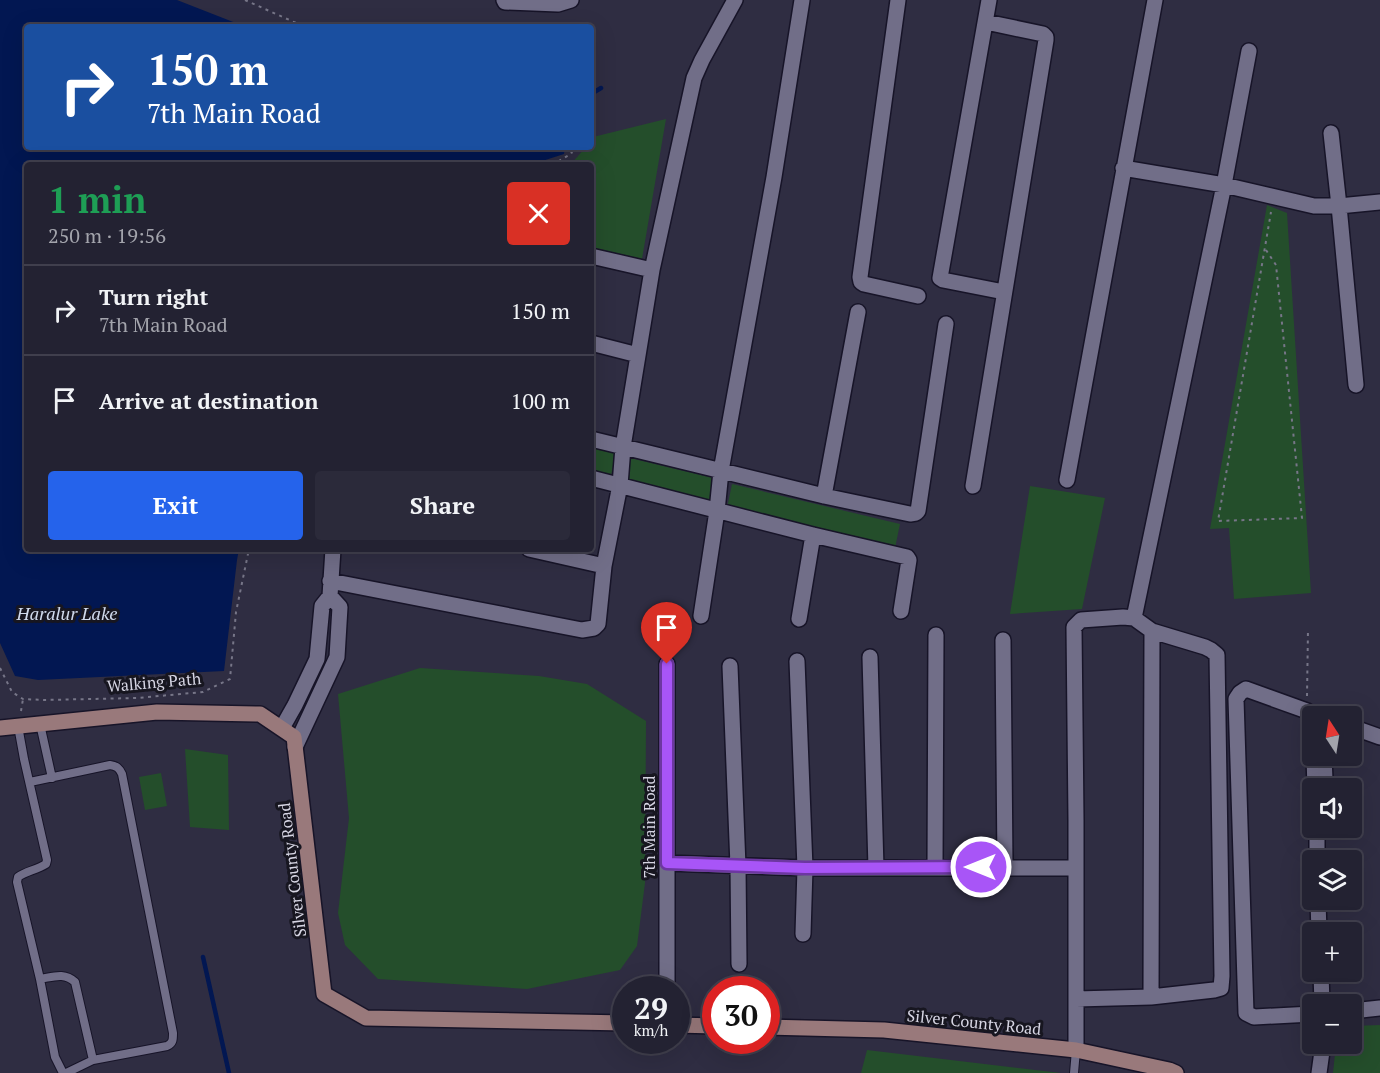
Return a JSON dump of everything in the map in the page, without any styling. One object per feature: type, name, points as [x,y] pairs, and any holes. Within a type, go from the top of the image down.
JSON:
[{"type":"street","points":[[504,0],[506,2],[558,4],[571,0]]},
{"type":"street","points":[[330,588],[588,630],[598,624],[604,566],[620,485],[623,447],[652,270],[694,78],[735,0]]},
{"type":"street","points":[[701,616],[721,471],[774,177],[802,0]]},
{"type":"street","points":[[898,0],[860,277],[864,284],[918,296]]},
{"type":"street","points":[[989,0],[940,278],[1004,292]]},
{"type":"street","points":[[1067,480],[1155,0]]},
{"type":"street","points":[[973,486],[1046,37],[1043,34],[986,22]]},
{"type":"street","points":[[1134,618],[1224,184],[1249,51]]},
{"type":"street","points":[[1331,133],[1356,386]]},
{"type":"street","points":[[1123,168],[1224,184],[1314,206],[1380,202]]},
{"type":"street","points":[[594,257],[652,270]]},
{"type":"street","points":[[824,496],[858,312]]},
{"type":"street","points":[[594,440],[824,496],[910,514],[916,513],[946,324]]},
{"type":"street","points":[[594,344],[638,355]]},
{"type":"street","points":[[594,479],[908,558],[901,611]]},
{"type":"street","points":[[800,619],[813,535]]},
{"type":"street","points":[[282,728],[317,659],[322,606],[330,588],[333,552]]},
{"type":"street","points":[[542,552],[604,566]]},
{"type":"street","points":[[295,747],[337,657],[340,607],[330,588]]},
{"type":"street","points":[[1076,999],[1151,997],[1221,988],[1217,655],[1205,647],[1152,631],[1134,618],[1081,620],[1074,627],[1076,1050]]},
{"type":"street","points":[[1151,997],[1152,631]]},
{"type":"street","points":[[936,635],[936,868]]},
{"type":"street","points":[[1003,640],[1005,867]]},
{"type":"street","points":[[870,657],[876,868]]},
{"type":"street","points":[[797,662],[805,868],[803,934]]},
{"type":"street","name":"7th Main Road","points":[[667,664],[667,976]]},
{"type":"street","points":[[730,666],[738,866],[739,964]]},
{"type":"street","points":[[1302,711],[1246,689],[1236,699],[1246,1012],[1254,1017],[1302,1015]]},
{"type":"street","name":"Silver County Road","points":[[0,728],[157,712],[260,714],[294,737],[324,994],[366,1018],[612,1023]]},
{"type":"street","points":[[1362,731],[1380,737]]},
{"type":"street","points":[[667,863],[805,868],[1076,868]]},
{"type":"street","points":[[1362,1010],[1380,1008]]},
{"type":"street","name":"Silver County Road","points":[[780,1027],[884,1030],[1076,1050],[1176,1073]]},
{"type":"street","points":[[1319,1073],[1322,1054]]},
{"type":"lane","points":[[40,724],[52,778]]},
{"type":"lane","points":[[18,726],[24,759],[47,860],[42,867],[22,874],[18,877],[17,882],[40,979],[55,1057],[64,1073],[93,1060],[171,1044],[173,1033],[122,774],[116,766],[110,765],[30,782]]},
{"type":"lane","points":[[40,979],[63,975],[75,982],[93,1060]]},
{"type":"lane","points":[[1074,1073],[1076,1050]]},
{"type":"path","points":[[245,0],[298,24]]},
{"type":"path","points":[[557,162],[571,154],[573,150]]},
{"type":"path","points":[[1266,250],[1276,264],[1302,518],[1218,522],[1266,250],[1273,197]]},
{"type":"path","name":"Walking Path","points":[[0,668],[12,692],[23,699],[137,698],[203,692],[230,679],[236,612],[248,552]]},
{"type":"path","points":[[1308,629],[1310,706]]},
{"type":"green space","points":[[666,119],[642,259],[594,248],[594,162],[573,162],[583,150],[594,150],[594,137]]},
{"type":"green space","points":[[1267,205],[1287,213],[1311,593],[1234,599],[1229,528],[1210,529]]},
{"type":"green space","points":[[594,448],[616,453],[611,475],[594,471]]},
{"type":"green space","points":[[630,458],[717,479],[711,501],[625,481]]},
{"type":"green space","points":[[732,484],[900,524],[895,548],[727,508]]},
{"type":"green space","points":[[1030,486],[1105,498],[1082,609],[1010,614]]},
{"type":"green space","points":[[420,668],[539,676],[587,684],[646,721],[645,883],[637,946],[620,970],[527,989],[378,979],[345,945],[338,913],[349,818],[338,694]]},
{"type":"green space","points":[[185,749],[228,755],[229,830],[190,827]]},
{"type":"green space","points":[[161,773],[167,806],[145,810],[139,777]]},
{"type":"green space","points":[[1380,1025],[1380,1073],[1333,1073],[1335,1054],[1362,1054],[1362,1026]]},
{"type":"green space","points":[[867,1050],[1061,1073],[861,1073]]},
{"type":"water","name":"Haralur Lake","points":[[0,0],[177,0],[238,24],[24,24],[24,150],[565,150],[564,154],[539,162],[24,162],[24,552],[238,552],[224,671],[38,680],[15,676],[0,643]]},
{"type":"waterway","points":[[594,92],[601,88]]},
{"type":"waterway","points":[[203,957],[229,1073]]},
{"type":"route","points":[[667,664],[667,863],[805,868],[981,867]]}]
